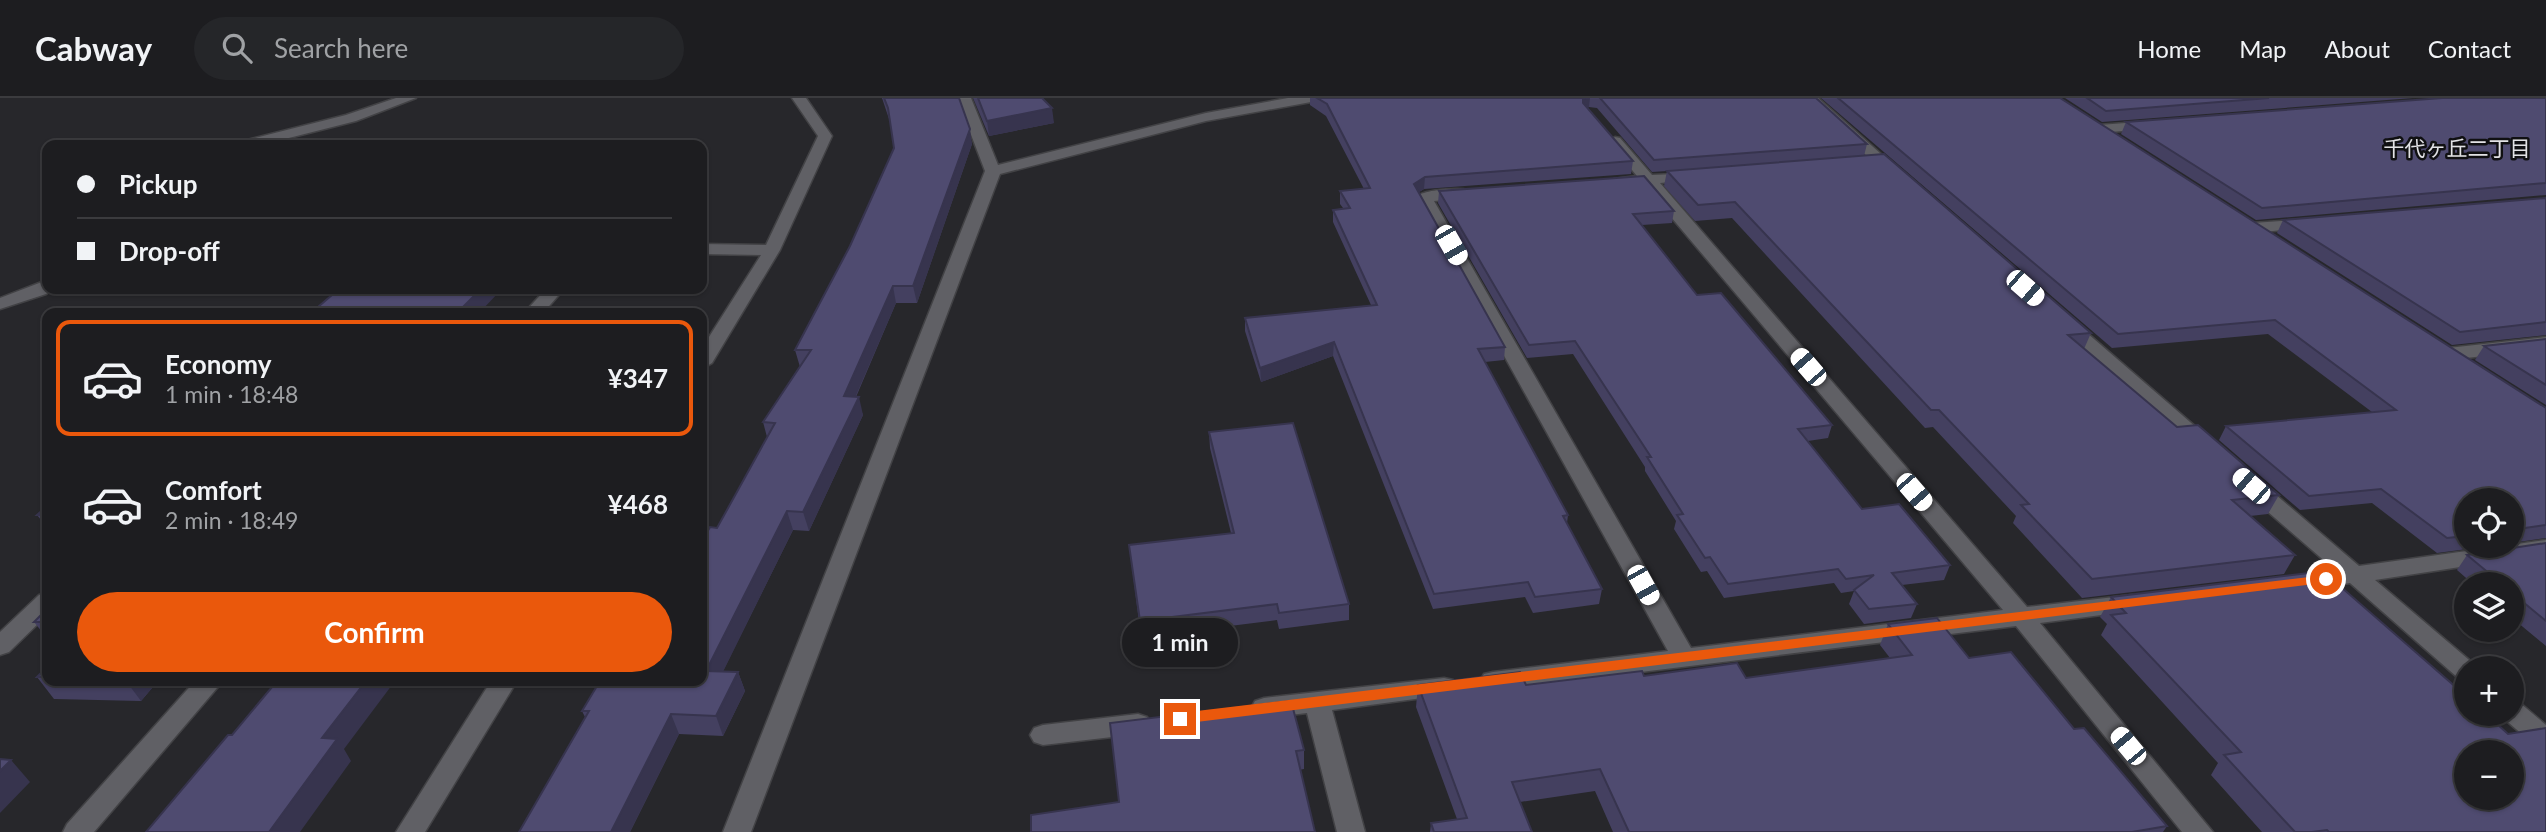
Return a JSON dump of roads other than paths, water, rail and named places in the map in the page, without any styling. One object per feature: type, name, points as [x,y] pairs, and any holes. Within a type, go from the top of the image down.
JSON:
[{"type":"street","points":[[264,140],[351,118],[409,98]]},
{"type":"street","points":[[707,355],[772,250],[825,136],[799,98]]},
{"type":"street","points":[[737,832],[993,171],[964,98]]},
{"type":"street","points":[[1206,117],[1217,98]]},
{"type":"street","points":[[993,171],[1206,117],[1311,98]]},
{"type":"street","points":[[1810,98],[1913,190]]},
{"type":"street","points":[[2121,144],[2094,126],[2168,124]]},
{"type":"street","points":[[1606,132],[2021,617],[2199,832]]},
{"type":"street","points":[[1854,164],[1882,162]]},
{"type":"street","points":[[1596,184],[1717,174]]},
{"type":"street","points":[[1490,191],[1424,197],[1684,658]]},
{"type":"street","points":[[2276,243],[2247,225],[2320,222]]},
{"type":"street","points":[[707,249],[772,250]]},
{"type":"street","points":[[0,304],[42,289]]},
{"type":"street","points":[[538,308],[550,294]]},
{"type":"street","points":[[2050,309],[2217,456]]},
{"type":"street","points":[[2470,368],[2442,350],[2546,343]]},
{"type":"street","points":[[2238,475],[2454,661]]},
{"type":"street","points":[[2271,586],[2546,547]]},
{"type":"street","points":[[1235,712],[2160,600]]},
{"type":"street","points":[[0,646],[42,606]]},
{"type":"street","points":[[77,832],[206,686]]},
{"type":"street","points":[[410,832],[501,686]]},
{"type":"street","points":[[1317,702],[1351,832]]},
{"type":"street","points":[[1043,736],[1167,720]]},
{"type":"street","points":[[2524,721],[2546,740]]},
{"type":"district","name":"千代ヶ丘二丁目","points":[[2457,149]]}]
